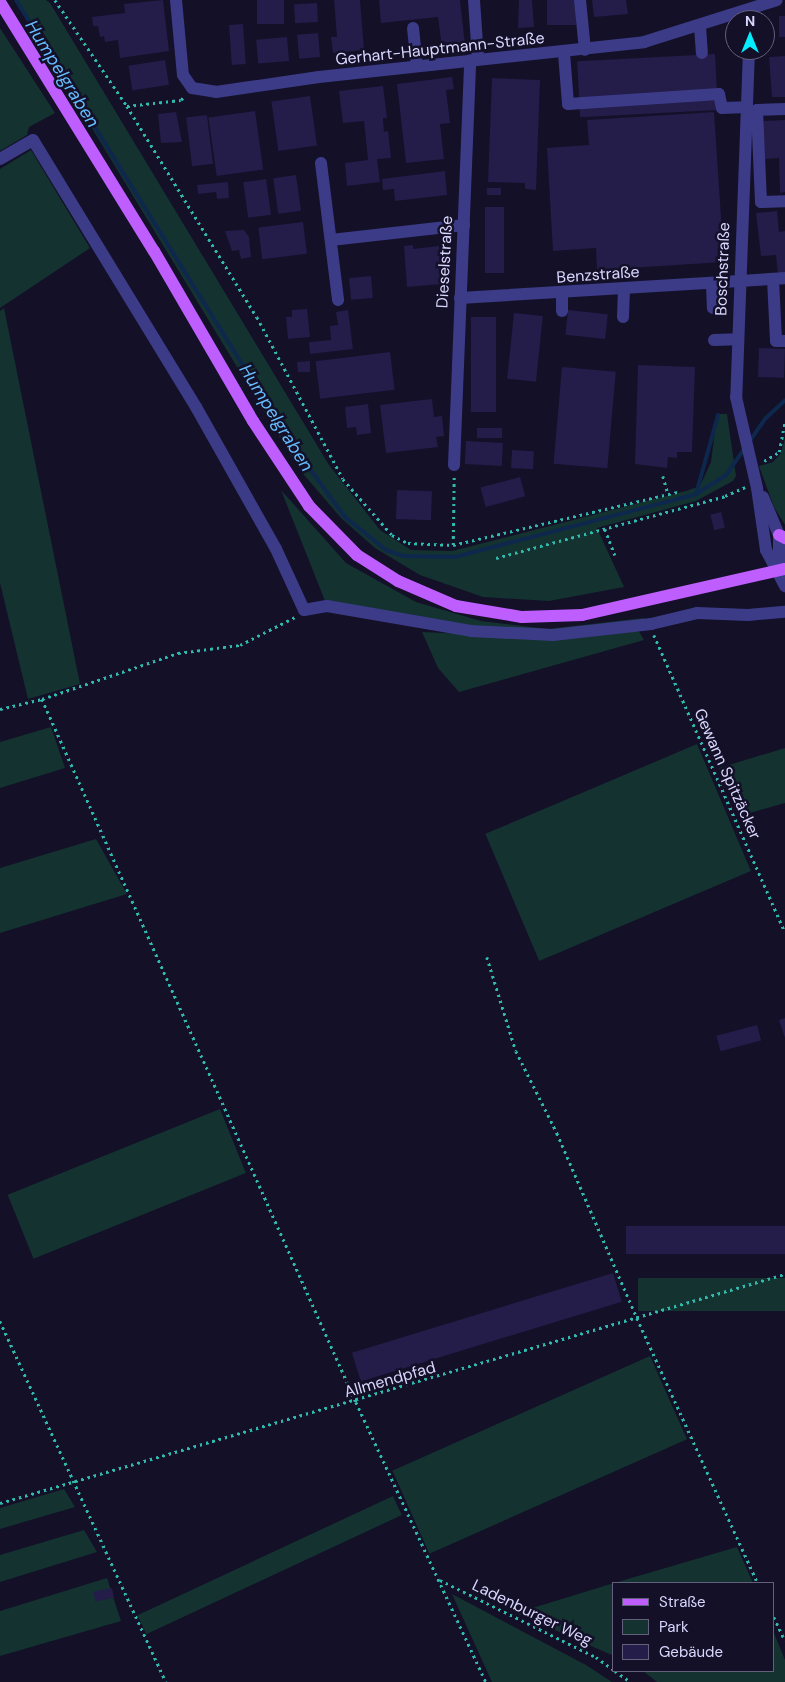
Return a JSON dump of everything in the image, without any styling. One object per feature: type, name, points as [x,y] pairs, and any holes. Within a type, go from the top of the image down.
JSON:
[{"type":"main road","points":[[0,2],[154,251],[253,422],[309,506],[356,555],[398,580],[456,606],[522,617],[582,615],[782,570]]},
{"type":"street","points":[[176,0],[183,75],[192,88]]},
{"type":"street","name":"Dieselstraße","points":[[454,465],[460,298],[474,59],[474,0]]},
{"type":"street","points":[[580,0],[585,50]]},
{"type":"street","name":"Gerhart-Hauptmann-Straße","points":[[192,88],[216,92],[474,59],[564,53],[644,42],[700,26],[777,0]]},
{"type":"street","points":[[700,26],[702,53]]},
{"type":"street","points":[[413,28],[417,66]]},
{"type":"street","points":[[564,53],[568,104],[719,94],[722,108],[747,107]]},
{"type":"street","name":"Boschstraße","points":[[749,60],[736,397],[744,439],[757,485],[766,550],[782,570]]},
{"type":"street","points":[[785,109],[757,110],[761,202],[785,201]]},
{"type":"street","points":[[0,159],[33,140],[196,407],[276,549],[304,610],[327,606],[471,631],[553,635],[651,624],[697,613],[748,615],[785,612]]},
{"type":"street","points":[[320,163],[338,300]]},
{"type":"street","points":[[331,240],[464,225]]},
{"type":"street","points":[[779,279],[776,341],[785,341]]},
{"type":"street","name":"Benzstraße","points":[[460,298],[779,279]]},
{"type":"street","points":[[712,283],[713,308]]},
{"type":"street","points":[[623,317],[624,289]]},
{"type":"street","points":[[562,293],[562,311]]},
{"type":"street","points":[[714,340],[737,339]]},
{"type":"street","name":"Boschstraße","points":[[757,485],[782,536],[782,570]]},
{"type":"street","points":[[782,570],[785,586]]},
{"type":"path","points":[[55,0],[127,106],[258,317],[344,479],[392,535],[408,543],[453,545],[681,491]]},
{"type":"path","points":[[127,106],[181,100],[192,88]]},
{"type":"path","points":[[750,462],[771,459],[779,452],[785,422]]},
{"type":"path","points":[[453,545],[454,465]]},
{"type":"path","points":[[663,476],[668,494]]},
{"type":"path","points":[[496,558],[725,496],[757,485]]},
{"type":"path","points":[[605,529],[615,556]]},
{"type":"path","points":[[0,709],[42,699],[178,653],[240,645],[287,622],[304,610]]},
{"type":"path","name":"Gewann Spitzäcker","points":[[651,624],[785,932]]},
{"type":"path","points":[[42,699],[356,1402],[486,1682]]},
{"type":"path","points":[[487,957],[516,1051],[573,1169],[637,1318],[758,1582]]},
{"type":"path","name":"Allmendpfad","points":[[0,1503],[356,1402],[785,1274]]},
{"type":"path","points":[[0,1321],[166,1682]]},
{"type":"path","name":"Ladenburger Weg","points":[[438,1580],[596,1657],[612,1669]]},
{"type":"path","points":[[775,1619],[785,1641]]},
{"type":"path","name":"Ladenburger Weg","points":[[617,1672],[630,1682]]},
{"type":"green space","points":[[14,0],[46,0],[50,3],[329,465],[380,530],[411,550],[452,551],[686,491],[700,486],[711,462],[717,414],[727,414],[736,476],[733,481],[696,501],[597,528],[624,587],[549,601],[483,597],[420,575],[375,548],[341,518],[299,469]]},
{"type":"green space","points":[[0,28],[55,113],[29,127],[27,135],[0,151]]},
{"type":"green space","points":[[31,150],[90,248],[0,308],[0,169]]},
{"type":"green space","points":[[4,308],[80,684],[28,699],[0,583],[0,311]]},
{"type":"green space","points":[[785,438],[785,525],[774,507],[759,466],[773,462],[781,453]]},
{"type":"green space","points":[[281,490],[346,563],[416,602],[481,621],[548,629],[643,618],[651,624],[600,632],[471,631],[327,606]]},
{"type":"green space","points":[[638,630],[644,640],[459,692],[438,668],[422,632],[554,638]]},
{"type":"green space","points":[[51,727],[65,768],[0,788],[0,742]]},
{"type":"green space","points":[[697,744],[751,871],[539,961],[485,834]]},
{"type":"green space","points":[[785,748],[785,803],[739,816],[719,768]]},
{"type":"green space","points":[[96,839],[127,894],[0,933],[0,868]]},
{"type":"green space","points":[[220,1109],[246,1173],[34,1259],[8,1195]]},
{"type":"green space","points":[[638,1278],[785,1278],[785,1311],[638,1311]]},
{"type":"green space","points":[[650,1356],[687,1439],[429,1554],[392,1471]]},
{"type":"green space","points":[[64,1489],[75,1507],[0,1529],[0,1508]]},
{"type":"green space","points":[[393,1496],[402,1515],[146,1634],[137,1615]]},
{"type":"green space","points":[[84,1530],[97,1552],[0,1582],[0,1555]]},
{"type":"green space","points":[[737,1547],[753,1582],[617,1582]]},
{"type":"green space","points":[[107,1578],[121,1621],[0,1656],[0,1611]]},
{"type":"green space","points":[[612,1584],[612,1655],[516,1613]]},
{"type":"green space","points":[[452,1594],[586,1665],[612,1682],[492,1682]]},
{"type":"green space","points":[[775,1635],[785,1660],[785,1682],[657,1682],[644,1672],[775,1672]]},
{"type":"building","points":[[163,0],[169,51],[120,58],[118,40],[105,42],[104,36],[100,37],[98,26],[93,26],[92,17],[125,13],[124,4]]},
{"type":"building","points":[[257,0],[284,0],[284,24],[257,24]]},
{"type":"building","points":[[334,0],[360,0],[364,50],[333,53],[331,37],[337,37]]},
{"type":"building","points":[[379,0],[460,0],[465,45],[442,48],[438,17],[381,23]]},
{"type":"building","points":[[519,0],[532,0],[534,27],[518,28]]},
{"type":"building","points":[[547,0],[576,0],[576,25],[547,25]]},
{"type":"building","points":[[592,0],[626,0],[628,14],[594,17]]},
{"type":"building","points":[[317,3],[318,22],[295,23],[294,4]]},
{"type":"building","points":[[779,16],[785,16],[785,37],[779,37]]},
{"type":"building","points":[[243,24],[246,64],[232,65],[229,25]]},
{"type":"building","points":[[318,33],[320,57],[299,59],[297,35]]},
{"type":"building","points":[[287,37],[289,61],[258,64],[256,40]]},
{"type":"building","points":[[715,54],[718,110],[580,117],[577,61]]},
{"type":"building","points":[[785,56],[785,97],[772,97],[769,60],[775,60],[775,57]]},
{"type":"building","points":[[165,60],[169,85],[132,90],[128,66]]},
{"type":"building","points":[[452,77],[454,89],[446,90],[450,123],[440,124],[444,159],[406,163],[397,84]]},
{"type":"building","points":[[492,78],[540,80],[536,190],[525,189],[525,183],[488,182]]},
{"type":"building","points":[[383,86],[387,118],[383,118],[384,132],[388,131],[391,158],[377,159],[380,182],[347,186],[345,163],[368,160],[364,121],[343,123],[339,91]]},
{"type":"building","points":[[310,96],[317,146],[278,151],[271,101]]},
{"type":"building","points":[[255,111],[263,169],[217,176],[208,118]]},
{"type":"building","points":[[176,112],[182,142],[161,143],[158,114]]},
{"type":"building","points":[[714,112],[724,262],[597,270],[596,248],[553,251],[547,148],[589,145],[587,120]]},
{"type":"building","points":[[207,115],[213,164],[192,166],[186,118]]},
{"type":"building","points":[[785,120],[785,192],[780,193],[779,158],[765,159],[763,121]]},
{"type":"building","points":[[445,171],[447,195],[395,201],[394,189],[383,190],[382,179]]},
{"type":"building","points":[[296,175],[301,211],[278,214],[273,178]]},
{"type":"building","points":[[266,179],[271,215],[248,218],[243,182]]},
{"type":"building","points":[[228,182],[229,198],[217,199],[216,192],[198,194],[197,185]]},
{"type":"building","points":[[487,188],[501,188],[501,195],[487,195]]},
{"type":"building","points":[[485,207],[504,207],[504,273],[485,273]]},
{"type":"building","points":[[777,211],[779,232],[785,231],[785,274],[778,275],[776,255],[761,256],[756,213]]},
{"type":"building","points":[[303,222],[307,254],[262,259],[258,227]]},
{"type":"building","points":[[244,230],[249,237],[251,257],[241,259],[239,250],[232,251],[225,231]]},
{"type":"building","points":[[413,245],[413,249],[439,246],[441,284],[407,287],[404,246]]},
{"type":"building","points":[[371,276],[373,298],[351,300],[349,278]]},
{"type":"building","points":[[307,309],[310,337],[288,339],[286,317],[292,317],[292,310]]},
{"type":"building","points":[[348,310],[353,349],[310,354],[309,342],[331,340],[330,326],[338,325],[336,312]]},
{"type":"building","points":[[568,310],[608,314],[605,339],[565,335]]},
{"type":"building","points":[[514,313],[543,316],[536,382],[507,379]]},
{"type":"building","points":[[471,317],[496,317],[496,412],[471,412]]},
{"type":"building","points":[[759,348],[785,349],[784,378],[758,377]]},
{"type":"building","points":[[390,352],[395,390],[320,399],[316,361]]},
{"type":"building","points":[[310,361],[310,372],[298,372],[297,362]]},
{"type":"building","points":[[638,365],[695,367],[692,452],[677,452],[677,458],[668,457],[667,468],[635,464]]},
{"type":"building","points":[[562,367],[616,372],[607,468],[554,464]]},
{"type":"building","points":[[432,399],[434,417],[442,416],[444,436],[436,437],[438,447],[386,453],[380,405]]},
{"type":"building","points":[[368,404],[371,433],[357,435],[356,427],[347,428],[345,407]]},
{"type":"building","points":[[477,428],[502,428],[502,438],[477,438]]},
{"type":"building","points":[[466,441],[503,443],[502,466],[465,464]]},
{"type":"building","points":[[512,450],[534,451],[533,469],[511,468]]},
{"type":"building","points":[[520,477],[525,496],[486,507],[480,488]]},
{"type":"building","points":[[397,490],[432,491],[431,520],[396,519]]},
{"type":"building","points":[[721,512],[725,528],[714,530],[710,515]]},
{"type":"building","points":[[785,1018],[785,1038],[779,1020]]},
{"type":"building","points":[[757,1025],[761,1040],[721,1051],[716,1036]]},
{"type":"building","points":[[626,1226],[785,1226],[785,1254],[626,1254]]},
{"type":"building","points":[[613,1273],[622,1302],[361,1382],[352,1353]]},
{"type":"building","points":[[112,1588],[114,1598],[95,1601],[93,1592]]},
{"type":"waterway","name":"Humpelgraben","points":[[16,0],[293,446],[345,517],[386,550],[403,556],[455,557],[696,494],[726,475],[745,448]]},
{"type":"waterway","points":[[749,442],[766,418],[785,400]]},
{"type":"waterway","points":[[696,494],[718,415]]}]
